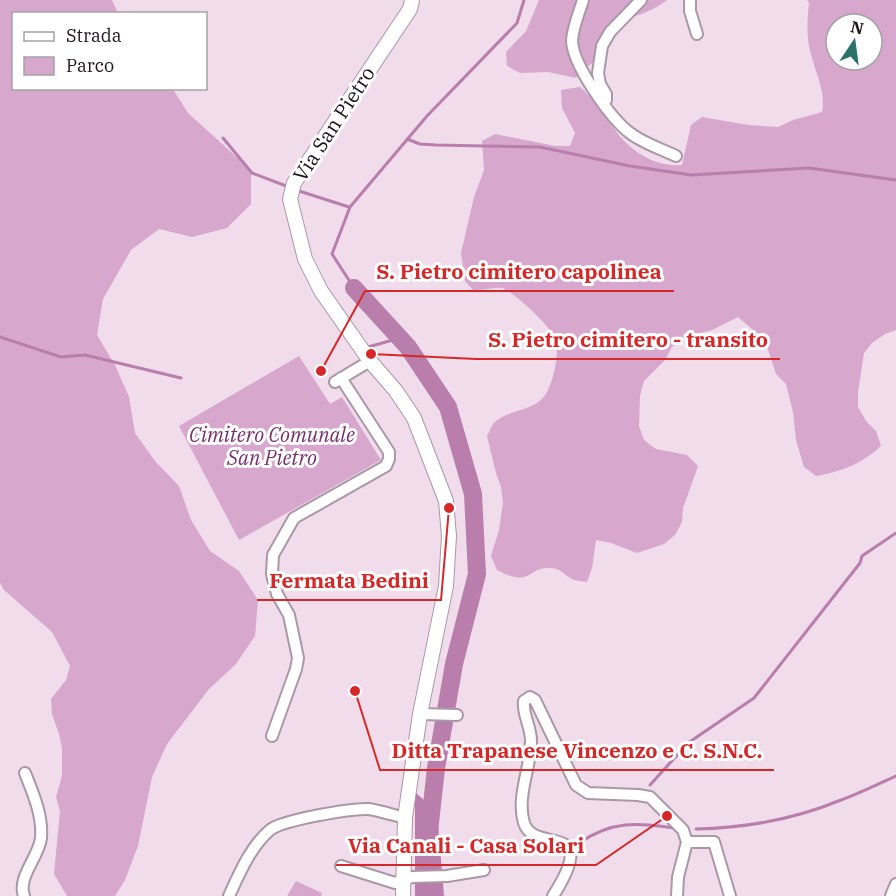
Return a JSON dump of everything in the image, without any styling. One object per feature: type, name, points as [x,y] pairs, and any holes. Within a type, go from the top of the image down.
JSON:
[{"type":"street","name":"Via San Pietro","points":[[403,896],[407,879],[405,818],[420,714],[446,586],[448,515],[439,480],[414,418],[396,391],[370,361],[321,291],[310,270],[305,259],[290,199],[294,183],[410,9],[412,0]]},
{"type":"street","points":[[583,0],[572,39],[574,52],[589,82],[603,103],[630,133],[676,156]]},
{"type":"street","points":[[603,103],[606,100],[606,94],[600,84],[598,73],[602,46],[610,32],[641,0]]},
{"type":"street","points":[[690,0],[690,11],[697,34]]},
{"type":"street","points":[[272,736],[298,658],[289,615],[277,594],[272,574],[273,555],[289,523],[294,518],[386,466],[389,452],[338,380],[370,361]]},
{"type":"street","points":[[553,896],[567,874],[571,860],[563,842],[532,834],[524,825],[522,806],[531,744],[530,727],[523,708],[524,701],[530,697],[535,700],[576,785],[588,793],[650,797],[683,830],[687,842],[678,877],[677,896]]},
{"type":"street","points":[[420,714],[453,715]]},
{"type":"street","points":[[24,896],[22,893],[24,879],[41,837],[36,800],[25,773]]},
{"type":"street","points":[[229,896],[239,874],[271,828],[285,822],[368,809],[405,818]]},
{"type":"street","points":[[687,842],[714,842],[730,896]]},
{"type":"street","points":[[341,866],[395,883],[407,879],[484,870]]},
{"type":"street","points":[[891,896],[896,884]]},
{"type":"green space","points":[[0,0],[112,0],[118,12],[12,12],[12,90],[174,90],[188,113],[251,170],[251,204],[227,228],[192,237],[159,229],[131,250],[103,299],[97,335],[115,365],[129,397],[135,433],[155,461],[179,486],[191,520],[210,551],[239,571],[258,600],[255,636],[236,664],[209,689],[167,744],[152,777],[138,846],[125,880],[115,896],[67,896],[54,874],[60,811],[56,797],[62,776],[62,748],[52,714],[51,699],[66,680],[70,666],[52,632],[4,590],[0,583]]},
{"type":"green space","points":[[539,0],[667,0],[642,14],[613,21],[595,61],[576,78],[548,72],[520,73],[507,66],[506,52],[526,31]]},
{"type":"green space","points":[[807,0],[896,0],[896,330],[872,343],[864,353],[858,392],[858,407],[866,421],[876,431],[881,446],[859,462],[834,472],[816,476],[804,467],[796,440],[793,412],[786,384],[776,374],[767,347],[759,335],[738,317],[712,330],[685,337],[672,347],[665,360],[644,381],[640,396],[639,426],[644,440],[656,449],[687,455],[698,466],[683,508],[682,522],[675,535],[664,544],[637,553],[596,540],[592,568],[587,582],[574,580],[551,568],[543,568],[523,577],[497,570],[491,556],[499,530],[503,502],[487,436],[493,424],[499,419],[536,404],[542,399],[552,380],[557,351],[552,333],[514,296],[502,288],[474,291],[465,281],[461,253],[474,197],[484,170],[482,141],[495,134],[555,146],[570,146],[575,133],[562,108],[561,90],[580,87],[595,102],[628,145],[653,161],[682,165],[691,125],[702,117],[748,125],[778,127],[822,112],[822,92],[810,51],[807,24],[809,3]]},
{"type":"green space","name":"Cimitero Comunale San Pietro","points":[[299,356],[330,404],[342,397],[381,460],[239,540],[179,426]]},
{"type":"green space","points":[[296,881],[322,893],[321,896],[287,896]]},
{"type":"shaded area","points":[[415,792],[437,812],[444,896],[415,896]]},
{"type":"waterway","points":[[354,288],[332,254],[350,207],[427,116],[517,23],[524,0]]},
{"type":"waterway","points":[[223,138],[252,173],[289,187]]},
{"type":"waterway","points":[[407,139],[420,144],[436,145],[540,147],[630,166],[691,175],[809,168],[896,180]]},
{"type":"waterway","points":[[296,190],[349,207]]},
{"type":"waterway","points":[[354,288],[408,347],[448,407],[473,494],[477,574],[454,664],[436,768],[429,832]]},
{"type":"waterway","points":[[0,337],[61,357],[85,355],[181,378]]},
{"type":"waterway","points":[[368,347],[400,338]]},
{"type":"waterway","points":[[650,785],[688,743],[754,698],[860,563],[862,556],[896,533]]},
{"type":"waterway","points":[[696,829],[733,827],[788,817],[824,807],[896,776]]},
{"type":"waterway","points":[[579,843],[603,830],[625,825],[675,828]]},
{"type":"place","name":"S. Pietro cimitero - transito","points":[[371,354]]},
{"type":"place","name":"S. Pietro cimitero capolinea","points":[[321,371]]},
{"type":"place","name":"Fermata Bedini","points":[[449,508]]},
{"type":"place","name":"Ditta Trapanese Vincenzo e C. S.N.C.","points":[[355,691]]},
{"type":"place","name":"Via Canali - Casa Solari","points":[[667,816]]}]
